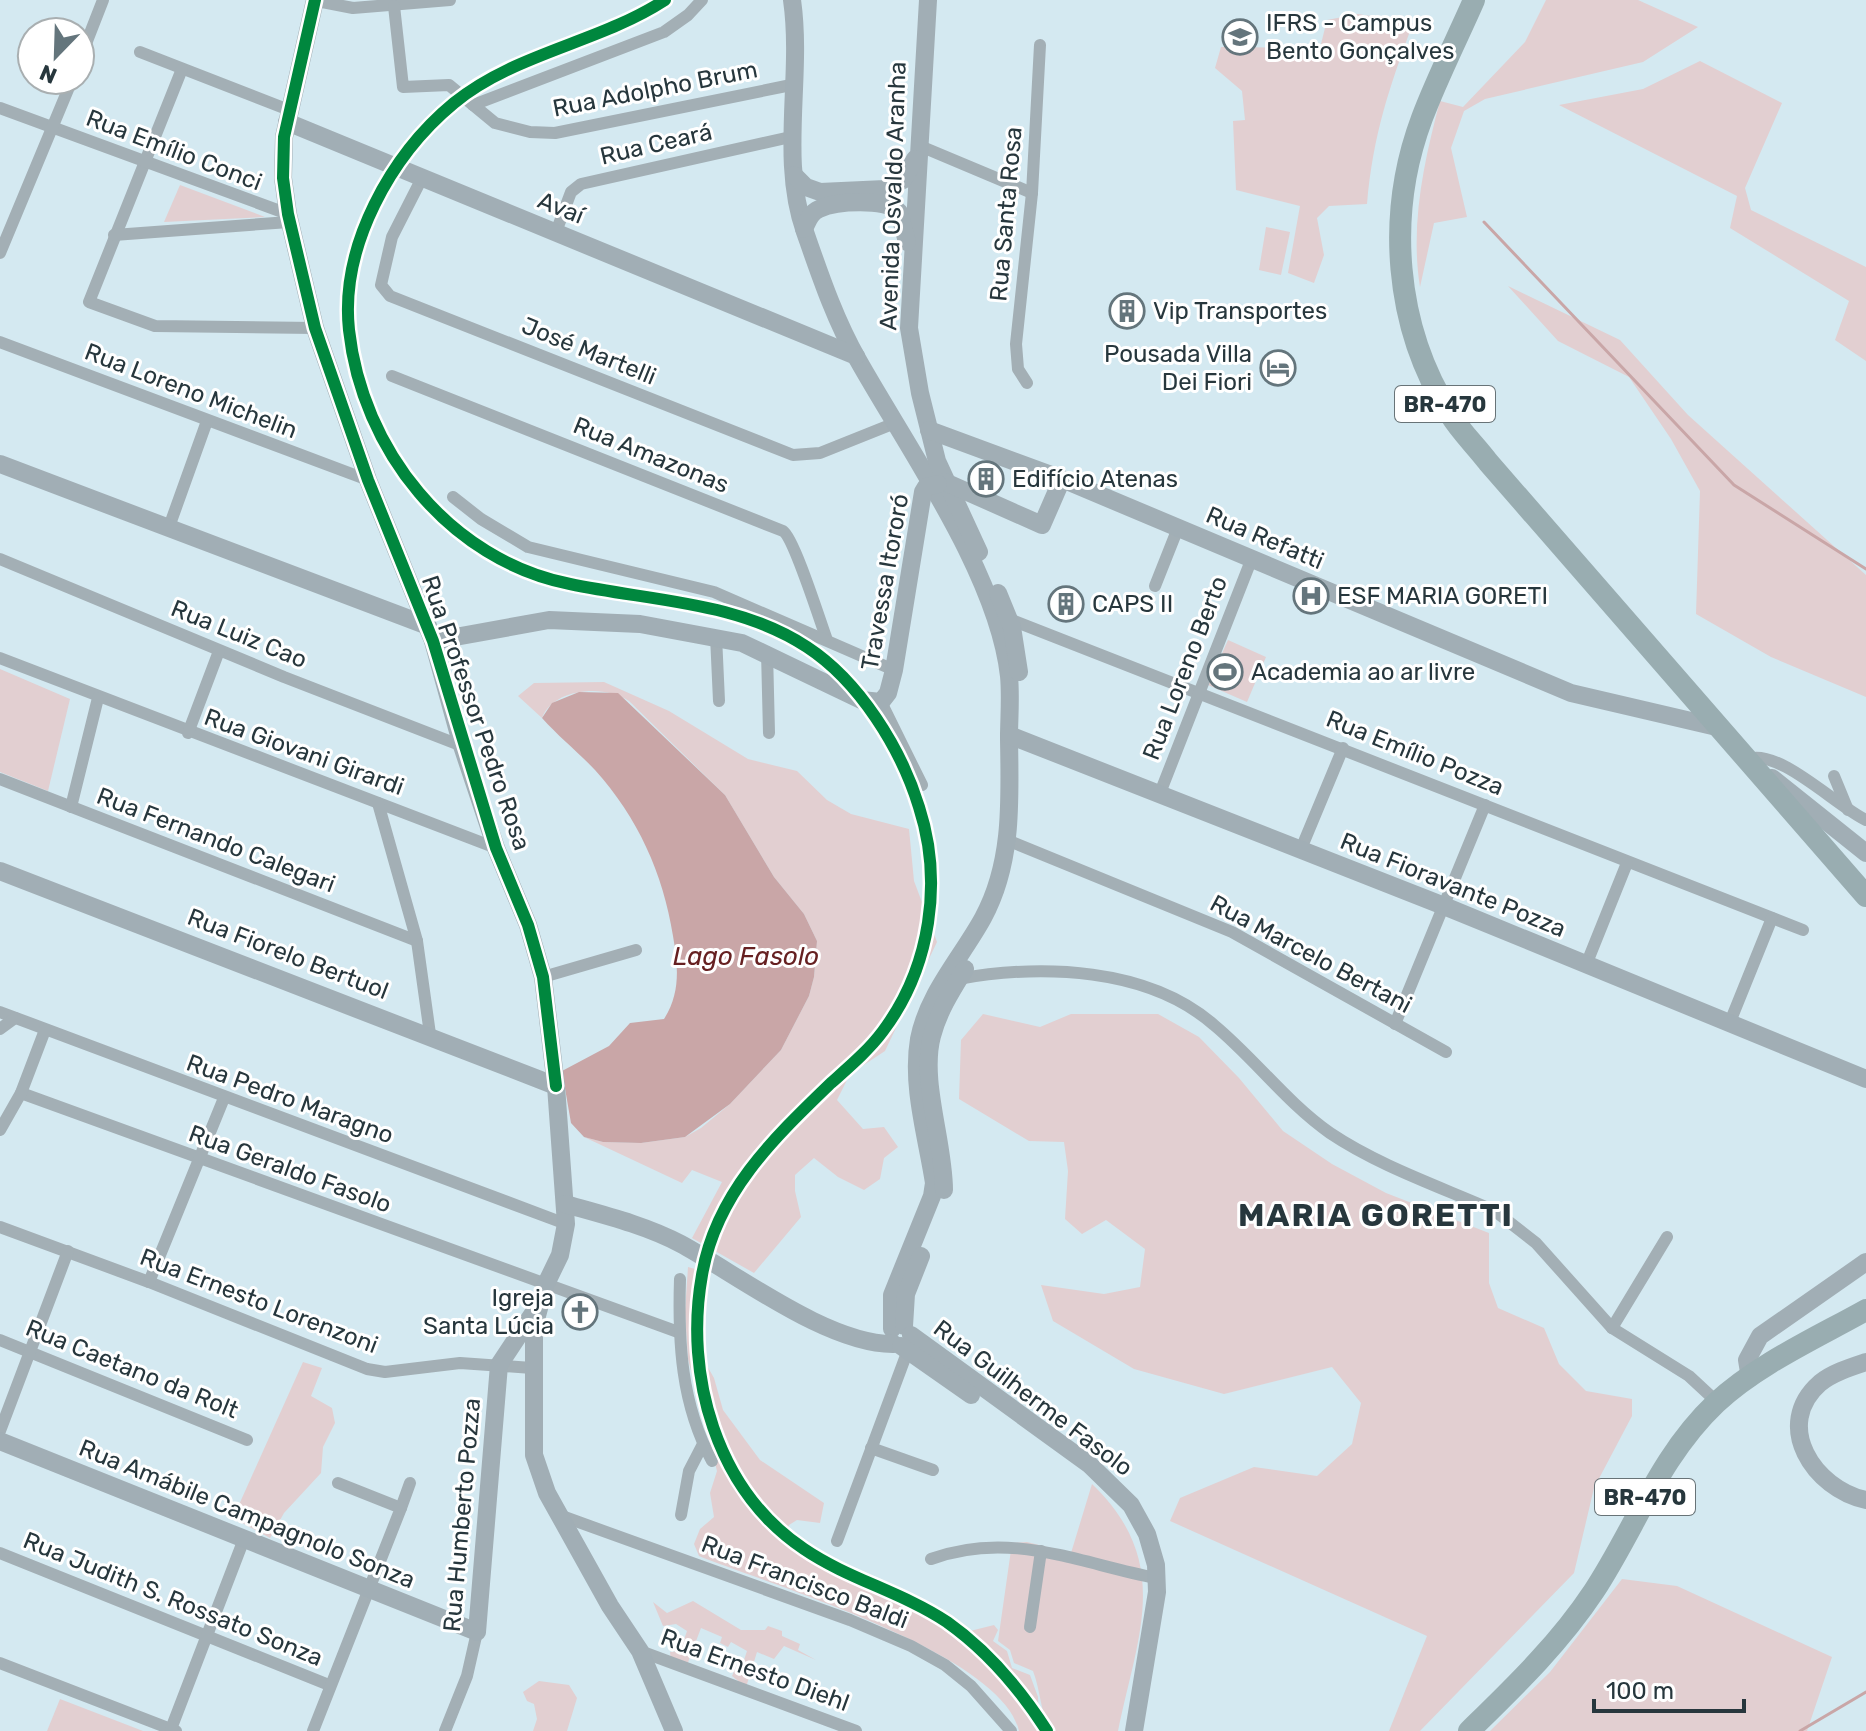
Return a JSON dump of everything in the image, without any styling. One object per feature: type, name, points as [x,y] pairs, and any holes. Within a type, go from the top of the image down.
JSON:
[{"type":"highway","name":"BR-470","points":[[1474,0],[1421,119],[1408,166],[1400,218],[1399,261],[1416,337],[1450,414],[1866,896]]},
{"type":"highway","name":"BR-470","points":[[1469,1731],[1567,1630],[1596,1589],[1678,1444],[1717,1402],[1750,1378],[1866,1310]]},
{"type":"street","points":[[314,0],[337,7],[394,6],[450,0]]},
{"type":"street","name":"Rua Professor Pedro Rosa","points":[[314,0],[288,116],[283,178],[288,218],[315,328],[368,480],[430,633],[462,746],[496,848],[528,925],[543,977],[556,1086],[566,1224],[560,1255],[536,1308]]},
{"type":"street","points":[[473,105],[664,32],[688,15],[702,0]]},
{"type":"street","points":[[792,0],[797,50],[794,175],[804,229],[841,327],[856,356],[895,423],[937,484],[1009,619],[1018,666],[1013,843],[984,916],[952,978],[925,1019],[917,1060],[932,1196],[892,1295],[900,1337],[871,1448],[837,1541]]},
{"type":"street","name":"Avenida Osvaldo Aranha","points":[[920,393],[909,328],[928,0]]},
{"type":"street","name":"Rua Adolpho Brum","points":[[394,6],[403,87],[441,83],[458,89],[473,105],[503,126],[555,133],[796,84]]},
{"type":"street","name":"Rua Santa Rosa","points":[[1027,383],[1018,369],[1016,344],[1032,193],[1040,45]]},
{"type":"street","points":[[140,52],[288,116]]},
{"type":"street","points":[[182,69],[89,302],[155,326],[315,328]]},
{"type":"street","points":[[0,253],[66,96]]},
{"type":"street","name":"Rua Emílio Conci","points":[[0,108],[288,218]]},
{"type":"street","name":"Avaí","points":[[288,116],[416,176],[856,356]]},
{"type":"street","name":"Rua Ceará","points":[[556,232],[571,192],[581,184],[795,136]]},
{"type":"street","points":[[794,175],[813,191],[885,189],[903,180],[919,148],[1032,193]]},
{"type":"street","name":"José Martelli","points":[[416,176],[386,254],[381,285],[390,296],[793,455],[820,453],[895,423]]},
{"type":"street","points":[[804,229],[811,215],[821,208],[887,203],[899,212],[911,259]]},
{"type":"street","points":[[114,235],[288,218]]},
{"type":"street","points":[[817,341],[833,338],[841,327]]},
{"type":"street","name":"Rua Loreno Michelin","points":[[0,342],[368,480]]},
{"type":"street","name":"Rua Amazonas","points":[[392,376],[783,531],[792,538],[804,583],[827,640]]},
{"type":"street","points":[[895,423],[912,411],[920,393]]},
{"type":"street","points":[[920,393],[937,484],[997,622],[1009,677],[1015,737]]},
{"type":"street","points":[[169,527],[207,421]]},
{"type":"street","name":"Rua Refatti","points":[[929,430],[1062,479],[1571,693],[1721,728]]},
{"type":"street","points":[[0,464],[169,527],[430,633],[585,619],[716,636],[767,652],[861,700],[881,702],[922,785]]},
{"type":"street","points":[[937,484],[1042,525],[1062,479]]},
{"type":"street","name":"Travessa Itororó","points":[[881,702],[888,693],[894,670],[923,492],[937,484]]},
{"type":"street","points":[[453,497],[491,526],[528,547],[700,588],[757,608],[894,670]]},
{"type":"street","points":[[1155,586],[1178,528]]},
{"type":"street","name":"Rua Loreno Berto","points":[[1160,793],[1252,558]]},
{"type":"street","name":"Rua Luiz Cao","points":[[0,559],[219,651],[462,746]]},
{"type":"street","name":"Rua Emílio Pozza","points":[[1009,619],[1803,930]]},
{"type":"street","points":[[716,636],[719,701]]},
{"type":"street","points":[[188,733],[219,651]]},
{"type":"street","points":[[767,652],[769,733]]},
{"type":"street","name":"Rua Giovani Girardi","points":[[0,658],[188,733],[496,848]]},
{"type":"street","points":[[71,807],[98,698]]},
{"type":"street","name":"Rua Fioravante Pozza","points":[[1015,737],[1444,906],[1866,1079]]},
{"type":"street","points":[[1301,849],[1343,748]]},
{"type":"street","points":[[1748,759],[1758,757],[1776,761],[1866,820]]},
{"type":"street","points":[[1748,759],[1866,853]]},
{"type":"street","points":[[1834,776],[1848,810]]},
{"type":"street","name":"Rua Fernando Calegari","points":[[0,781],[417,941]]},
{"type":"street","points":[[378,803],[417,941],[430,1034]]},
{"type":"street","points":[[1395,1024],[1485,805]]},
{"type":"street","name":"Rua Marcelo Bertani","points":[[1013,843],[1232,932],[1446,1052]]},
{"type":"street","points":[[1586,965],[1627,863]]},
{"type":"street","name":"Rua Fiorelo Bertuol","points":[[0,871],[430,1034],[556,1086]]},
{"type":"street","points":[[1730,1022],[1772,918]]},
{"type":"street","points":[[543,977],[636,950]]},
{"type":"street","points":[[952,978],[1034,971],[1122,981],[1158,991],[1202,1014],[1298,1109],[1333,1135],[1495,1211],[1517,1225],[1612,1328],[1689,1376],[1717,1402]]},
{"type":"street","name":"Rua Pedro Maragno","points":[[0,1012],[566,1224]]},
{"type":"street","points":[[0,1029],[15,1018]]},
{"type":"street","points":[[0,1130],[21,1093],[45,1030]]},
{"type":"street","name":"Rua Geraldo Fasolo","points":[[21,1093],[678,1332]]},
{"type":"street","points":[[149,1282],[224,1098]]},
{"type":"street","points":[[565,1204],[621,1219],[677,1242],[791,1310],[877,1343],[900,1337]]},
{"type":"street","name":"Rua Ernesto Lorenzoni","points":[[0,1227],[149,1282],[367,1369],[385,1372],[460,1363],[532,1368]]},
{"type":"street","points":[[1612,1328],[1667,1237]]},
{"type":"street","points":[[0,1431],[68,1251]]},
{"type":"street","points":[[1750,1378],[1747,1360],[1760,1336],[1866,1262]]},
{"type":"street","points":[[680,1279],[678,1332],[683,1377],[703,1444],[712,1461]]},
{"type":"street","points":[[536,1308],[532,1368],[534,1455],[558,1514],[640,1651],[674,1731]]},
{"type":"street","name":"Rua Humberto Pozza","points":[[445,1731],[464,1687],[477,1632],[499,1365],[536,1308]]},
{"type":"street","name":"Rua Guilherme Fasolo","points":[[900,1337],[1110,1481],[1131,1505],[1147,1534],[1154,1623],[1134,1731]]},
{"type":"street","name":"Rua Caetano da Rolt","points":[[0,1340],[247,1440]]},
{"type":"street","points":[[1866,1362],[1823,1381],[1811,1393],[1800,1420],[1799,1436],[1804,1453],[1823,1479],[1866,1500]]},
{"type":"street","name":"Rua Amábile Campagnolo Sonza","points":[[0,1441],[477,1632]]},
{"type":"street","points":[[681,1515],[689,1471],[703,1444]]},
{"type":"street","points":[[871,1448],[933,1470]]},
{"type":"street","points":[[338,1483],[401,1508]]},
{"type":"street","points":[[313,1731],[410,1483]]},
{"type":"street","name":"Rua Francisco Baldi","points":[[558,1514],[850,1620],[911,1646],[945,1665],[971,1686],[1011,1731]]},
{"type":"street","points":[[0,1663],[174,1730],[206,1634],[244,1539]]},
{"type":"street","points":[[931,1559],[979,1545],[1041,1551],[1152,1577]]},
{"type":"street","points":[[1030,1627],[1041,1551]]},
{"type":"street","name":"Rua Judith S. Rossato Sonza","points":[[0,1553],[329,1685]]},
{"type":"street","name":"Rua Guilherme Fasolo","points":[[1122,1731],[1152,1577]]},
{"type":"street","name":"Rua Ernesto Diehl","points":[[640,1651],[856,1731]]},
{"type":"shaded area","points":[[1546,0],[1638,0],[1698,27],[1643,62],[1485,99],[1464,111],[1451,148],[1467,217],[1434,223],[1420,287],[1417,240],[1420,193],[1440,101],[1463,107],[1525,42]]},
{"type":"shaded area","points":[[1358,14],[1413,23],[1383,112],[1367,204],[1329,206],[1317,218],[1324,255],[1314,283],[1288,273],[1300,206],[1236,190],[1233,121],[1245,120],[1242,91],[1215,68],[1221,47],[1320,48],[1327,20]]},
{"type":"shaded area","points":[[1700,61],[1782,103],[1745,188],[1751,210],[1866,267],[1866,361],[1835,340],[1849,301],[1730,228],[1737,196],[1559,105],[1643,89]]},
{"type":"shaded area","points":[[180,185],[265,217],[164,222]]},
{"type":"shaded area","points":[[1266,227],[1290,232],[1281,275],[1259,270]]},
{"type":"shaded area","points":[[1508,286],[1620,340],[1688,415],[1866,575],[1866,697],[1771,657],[1696,614],[1700,491],[1671,439],[1629,377],[1558,341]]},
{"type":"shaded area","points":[[1228,640],[1266,657],[1247,702],[1208,685]]},
{"type":"shaded area","points":[[0,669],[70,699],[48,791],[0,772]]},
{"type":"shaded area","points":[[604,682],[669,711],[748,759],[797,771],[827,800],[851,814],[909,829],[914,881],[937,942],[885,1051],[850,1074],[837,1100],[863,1129],[884,1127],[898,1147],[884,1158],[880,1179],[864,1190],[838,1177],[814,1158],[795,1175],[801,1217],[754,1273],[692,1238],[722,1182],[692,1170],[682,1183],[584,1137],[603,1142],[641,1143],[685,1137],[730,1104],[781,1050],[809,996],[817,941],[804,914],[774,877],[725,795],[629,701],[607,692],[581,692],[557,700],[542,718],[518,696],[534,683]]},
{"type":"shaded area","points":[[983,1014],[1040,1027],[1071,1014],[1158,1014],[1199,1037],[1239,1078],[1283,1131],[1332,1164],[1386,1193],[1489,1233],[1489,1283],[1498,1308],[1544,1328],[1559,1364],[1586,1391],[1632,1399],[1632,1416],[1594,1488],[1574,1573],[1420,1731],[1389,1731],[1427,1636],[1170,1521],[1180,1498],[1254,1467],[1317,1476],[1352,1444],[1361,1403],[1332,1367],[1224,1394],[1134,1369],[1053,1321],[1041,1285],[1104,1294],[1140,1287],[1145,1249],[1106,1220],[1082,1234],[1065,1219],[1068,1171],[1064,1142],[1029,1141],[959,1099],[961,1040]]},
{"type":"shaded area","points":[[688,1267],[709,1273],[702,1357],[714,1378],[723,1410],[760,1460],[824,1503],[820,1523],[797,1520],[789,1525],[784,1542],[807,1558],[832,1568],[852,1568],[902,1594],[921,1599],[949,1614],[970,1631],[994,1625],[998,1630],[993,1641],[1007,1651],[1012,1668],[1030,1675],[1038,1697],[1039,1731],[1019,1731],[1003,1702],[972,1675],[928,1649],[826,1603],[699,1556],[694,1544],[700,1529],[714,1517],[710,1493],[717,1471],[688,1359],[685,1312]]},
{"type":"shaded area","points":[[303,1362],[322,1368],[311,1396],[332,1408],[335,1423],[323,1447],[321,1473],[284,1513],[270,1538],[233,1518]]},
{"type":"shaded area","points":[[1092,1484],[1117,1513],[1133,1542],[1141,1571],[1143,1600],[1140,1631],[1118,1731],[1051,1731],[1033,1671],[1014,1663],[1010,1650],[998,1641],[1012,1543],[1027,1542],[1071,1553]]},
{"type":"shaded area","points":[[1622,1579],[1677,1586],[1832,1657],[1807,1731],[1490,1731],[1550,1672]]},
{"type":"shaded area","points":[[693,1601],[741,1630],[765,1630],[768,1626],[782,1631],[782,1636],[800,1644],[798,1650],[816,1660],[784,1646],[774,1659],[757,1652],[747,1684],[742,1684],[732,1676],[735,1669],[741,1669],[747,1651],[731,1642],[728,1647],[720,1643],[722,1637],[701,1628],[687,1665],[671,1660],[670,1652],[680,1651],[687,1631],[676,1624],[663,1626],[653,1602],[667,1613]]},
{"type":"shaded area","points":[[539,1681],[569,1685],[577,1698],[567,1731],[533,1731],[537,1719],[534,1704],[527,1701],[523,1692]]},
{"type":"shaded area","points":[[60,1699],[143,1731],[47,1731]]},
{"type":"water","name":"Lago Fasolo","points":[[579,692],[618,693],[725,795],[774,877],[804,914],[817,941],[809,996],[781,1050],[730,1104],[685,1137],[641,1143],[603,1142],[584,1137],[571,1123],[562,1071],[609,1046],[630,1023],[664,1019],[677,979],[675,947],[663,890],[636,827],[595,770],[542,718],[552,703]]},
{"type":"waterway","points":[[1484,222],[1734,485],[1866,569]]},
{"type":"waterway","points":[[1800,1731],[1866,1692]]},
{"type":"cycle path","points":[[315,0],[284,137],[283,178],[288,214],[315,328],[368,480],[433,641],[496,848],[528,925],[543,977],[556,1086]]},
{"type":"cycle path","points":[[665,0],[613,27],[530,60],[478,86],[431,124],[410,149],[374,204],[353,266],[348,298],[349,330],[357,374],[372,417],[393,456],[419,493],[450,524],[486,551],[526,571],[570,584],[722,611],[780,632],[807,647],[844,678],[876,718],[901,762],[919,807],[930,864],[931,894],[922,952],[899,1006],[883,1031],[769,1146],[750,1169],[720,1218],[702,1275],[698,1313],[698,1352],[703,1390],[713,1427],[728,1463],[748,1495],[774,1524],[821,1560],[930,1611],[962,1633],[1002,1672],[1047,1731]]},
{"type":"place","name":"IFRS - Campus Bento Gonçalves","points":[[1240,37]]},
{"type":"place","name":"Vip Transportes","points":[[1127,311]]},
{"type":"place","name":"Pousada Villa Dei Fiori","points":[[1278,368]]},
{"type":"place","name":"Edifício Atenas","points":[[986,479]]},
{"type":"place","name":"ESF MARIA GORETI","points":[[1311,596]]},
{"type":"place","name":"CAPS II","points":[[1066,604]]},
{"type":"place","name":"Academia ao ar livre","points":[[1225,672]]},
{"type":"place","name":"Igreja Santa Lúcia","points":[[580,1312]]},
{"type":"district","name":"MARIA GORETTI","points":[[1376,1215]]}]
